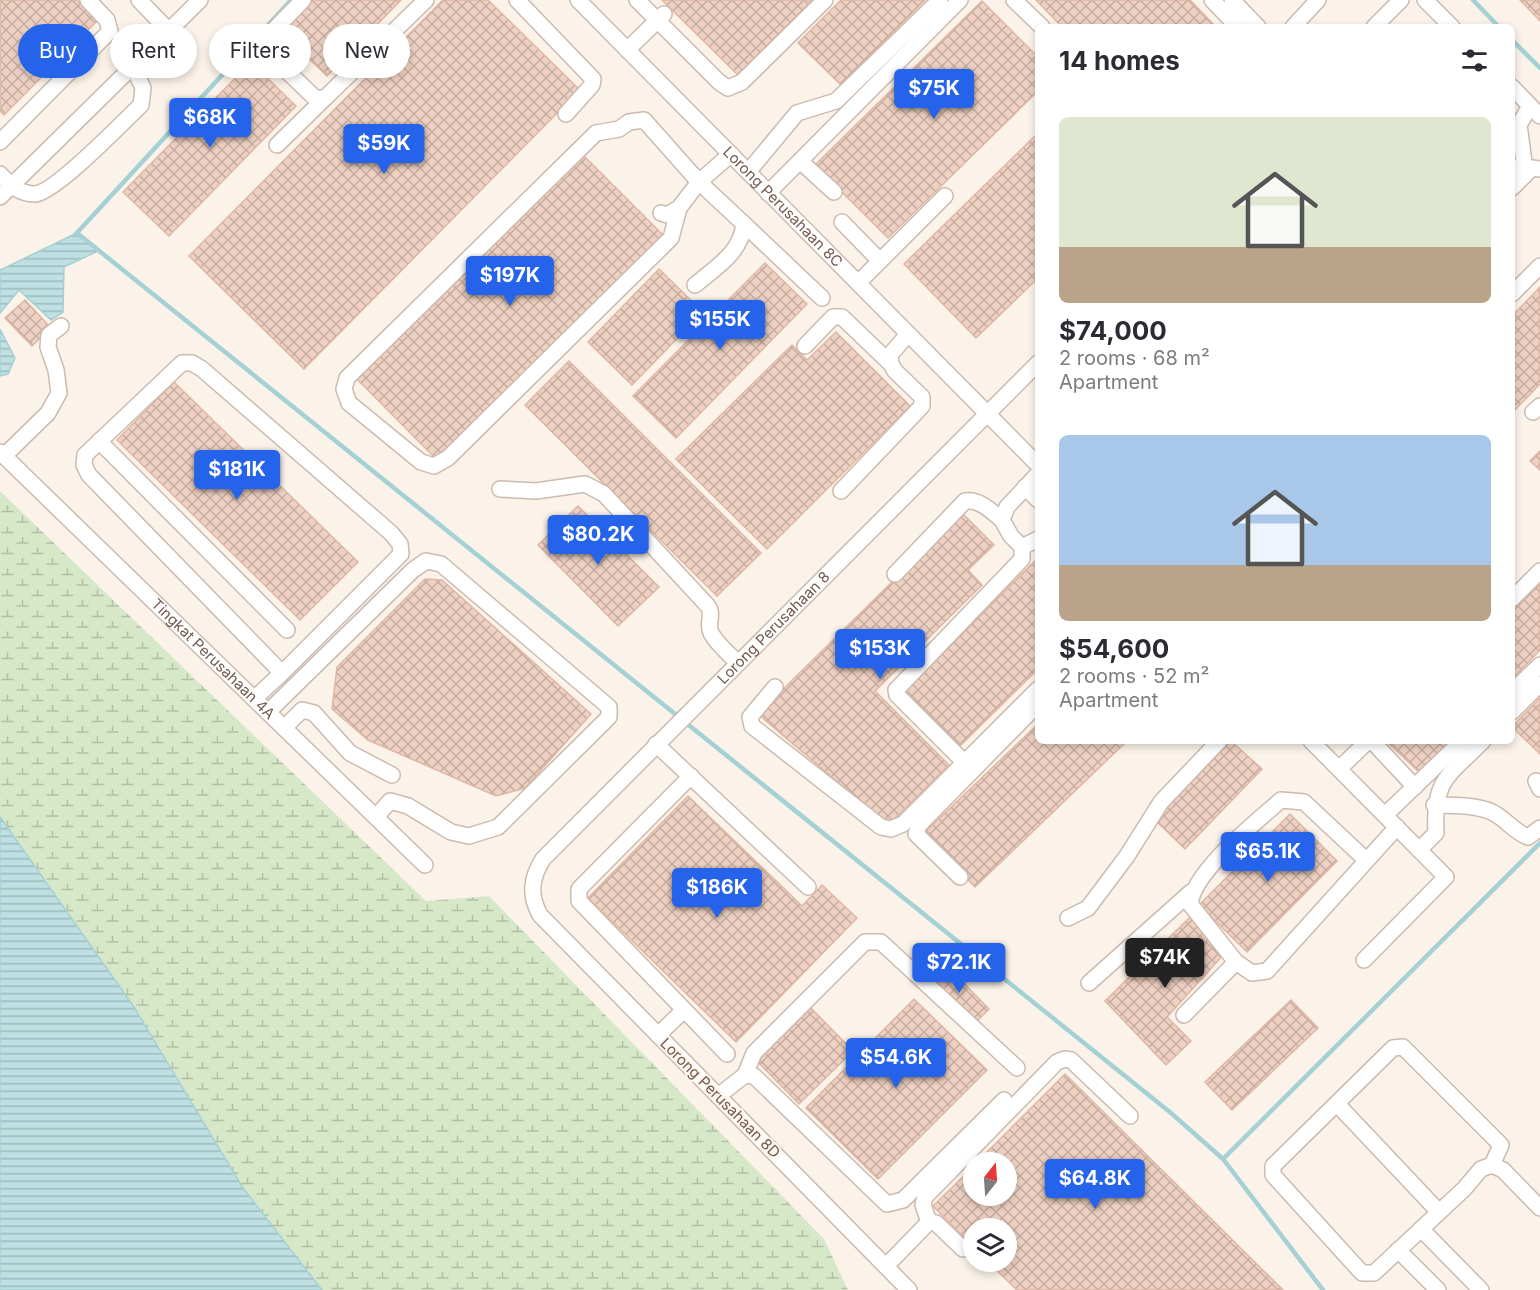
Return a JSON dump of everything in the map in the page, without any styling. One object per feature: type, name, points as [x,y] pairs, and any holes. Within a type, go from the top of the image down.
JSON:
[{"type":"street","points":[[0,141],[110,32],[107,20],[88,0]]},
{"type":"street","points":[[139,0],[162,24]]},
{"type":"street","points":[[176,24],[200,0]]},
{"type":"street","points":[[303,0],[266,38],[265,50],[316,99],[326,97]]},
{"type":"street","points":[[277,145],[426,0]]},
{"type":"street","points":[[517,0],[593,79],[592,85],[566,114]]},
{"type":"street","name":"Lorong Perusahaan 8C","points":[[578,0],[1035,462]]},
{"type":"street","points":[[638,0],[661,17],[719,82],[728,88],[742,82],[825,0]]},
{"type":"street","points":[[748,172],[797,113],[836,101],[940,0]]},
{"type":"street","points":[[768,192],[960,0]]},
{"type":"street","points":[[1014,0],[1039,24]]},
{"type":"street","points":[[1212,0],[1235,24]]},
{"type":"street","points":[[1232,0],[1255,24]]},
{"type":"street","points":[[1296,24],[1318,0]]},
{"type":"street","points":[[1377,24],[1401,0]]},
{"type":"street","points":[[1425,0],[1449,24]]},
{"type":"street","points":[[627,50],[661,17]]},
{"type":"street","points":[[5,192],[121,78]]},
{"type":"street","points":[[5,192],[36,194],[55,185],[141,105],[143,88],[138,78]]},
{"type":"street","points":[[1515,90],[1535,111],[1516,124],[1524,162],[1515,171]]},
{"type":"street","points":[[679,208],[671,238],[448,458],[434,466],[421,462],[349,403],[344,389],[347,378],[596,133],[619,129],[629,122],[644,120],[699,182],[822,298]]},
{"type":"street","points":[[661,213],[667,215],[679,208],[699,182],[730,154]]},
{"type":"street","points":[[800,161],[834,192]]},
{"type":"street","points":[[1515,185],[1532,168],[1540,169]]},
{"type":"street","points":[[0,174],[5,192]]},
{"type":"street","points":[[858,283],[945,196]]},
{"type":"street","points":[[842,222],[880,261]]},
{"type":"street","points":[[695,285],[733,253],[743,239],[744,224]]},
{"type":"street","points":[[1515,291],[1540,266]]},
{"type":"street","points":[[805,346],[833,317],[842,317],[891,364],[922,398],[922,406],[841,491]]},
{"type":"street","points":[[2,454],[48,413],[59,393],[56,370],[48,347],[49,335],[61,326]]},
{"type":"street","points":[[891,364],[890,355],[908,334]]},
{"type":"street","points":[[254,699],[282,673],[401,554],[400,544],[391,533],[192,363],[182,363],[85,455],[84,465],[89,475],[282,673]]},
{"type":"street","name":"Lorong Perusahaan 8","points":[[534,903],[532,888],[534,873],[543,859],[1035,366]]},
{"type":"street","points":[[99,441],[287,630]]},
{"type":"street","name":"Tingkat Perusahaan 4A","points":[[2,454],[425,865]]},
{"type":"street","points":[[1002,520],[1007,507],[1035,477]]},
{"type":"street","points":[[500,489],[536,491],[585,484],[604,494],[707,605],[712,615],[709,627],[711,634],[738,663]]},
{"type":"street","points":[[1025,487],[1035,497]]},
{"type":"street","points":[[895,574],[965,501],[973,500],[982,504],[1002,520],[1011,536],[1022,547],[1022,559],[1010,573],[896,690],[897,695],[955,756],[968,759]]},
{"type":"street","points":[[1022,547],[1035,540]]},
{"type":"street","points":[[268,712],[413,570],[426,561],[441,564],[609,707],[609,717],[498,827],[469,836],[451,832],[408,806],[390,801],[376,817]]},
{"type":"street","points":[[1515,596],[1540,571]]},
{"type":"street","points":[[1515,689],[1540,665]]},
{"type":"street","points":[[1515,709],[1540,684]]},
{"type":"street","points":[[775,687],[750,717],[752,726],[881,827],[891,828],[903,824],[1035,692]]},
{"type":"street","points":[[960,877],[916,834],[919,825],[1035,707]]},
{"type":"street","points":[[284,728],[302,710],[314,713],[350,753],[392,775]]},
{"type":"street","points":[[662,739],[691,776],[808,887]]},
{"type":"street","points":[[1068,918],[1088,908],[1127,856],[1161,802],[1216,744]]},
{"type":"street","points":[[1314,744],[1446,877],[1364,960]]},
{"type":"street","points":[[1339,769],[1367,744]]},
{"type":"street","points":[[1373,744],[1415,787]]},
{"type":"street","points":[[1385,815],[1459,744]]},
{"type":"street","points":[[1419,850],[1436,833],[1434,805],[1438,789],[1480,744]]},
{"type":"street","points":[[691,776],[579,889],[579,901],[727,1054]]},
{"type":"street","points":[[1089,983],[1191,892],[1227,847],[1281,800],[1304,802],[1366,860]]},
{"type":"street","points":[[1434,805],[1469,807],[1495,813],[1519,834],[1528,837],[1540,828]]},
{"type":"street","points":[[1191,892],[1190,904],[1236,963],[1252,973],[1267,970],[1296,942],[1397,827]]},
{"type":"street","name":"Lorong Perusahaan 8D","points":[[534,903],[540,915],[909,1290]]},
{"type":"street","points":[[718,1096],[745,1075],[754,1053],[865,942],[881,942],[1017,1068]]},
{"type":"street","points":[[1184,1015],[1236,963]]},
{"type":"street","points":[[658,1035],[684,1010]]},
{"type":"street","points":[[1492,1165],[1501,1144],[1402,1047],[1393,1048],[1273,1166],[1273,1175],[1362,1273],[1374,1274],[1480,1169],[1492,1165],[1503,1170],[1540,1208]]},
{"type":"street","points":[[929,1222],[923,1205],[924,1197],[1057,1062],[1065,1059],[1071,1060],[1130,1116]]},
{"type":"street","points":[[745,1075],[754,1076],[887,1204],[903,1200],[1004,1100]]},
{"type":"street","points":[[1337,1104],[1439,1212]]},
{"type":"street","points":[[886,1266],[929,1222],[936,1222],[963,1249]]},
{"type":"street","points":[[1421,1229],[1482,1290]]},
{"type":"street","points":[[1398,1251],[1438,1290]]},
{"type":"green space","points":[[0,491],[426,901],[489,896],[824,1239],[848,1290],[322,1290],[243,1188],[134,1007],[0,817]]},
{"type":"water","points":[[77,233],[98,251],[64,267],[63,312],[51,320],[19,290],[0,313],[0,270]]},
{"type":"water","points":[[0,329],[15,358],[8,374],[0,376]]},
{"type":"water","points":[[0,817],[134,1007],[243,1188],[322,1290],[0,1290]]},
{"type":"building","points":[[0,0],[77,0],[98,20],[94,24],[18,24],[18,78],[41,78],[4,115],[0,111]]},
{"type":"building","points":[[313,0],[401,0],[378,24],[323,24],[323,72],[311,61],[311,24],[289,24]]},
{"type":"building","points":[[443,0],[488,0],[580,90],[304,369],[189,256],[366,78],[410,78],[410,33]]},
{"type":"building","points":[[662,0],[812,0],[738,75]]},
{"type":"building","points":[[841,0],[925,0],[841,85],[798,43]]},
{"type":"building","points":[[1036,0],[1190,0],[1213,24],[1059,24]]},
{"type":"building","points":[[1520,0],[1540,0],[1540,21]]},
{"type":"building","points":[[982,1],[1035,54],[1035,94],[888,238],[815,165]]},
{"type":"building","points":[[235,78],[267,78],[296,106],[169,236],[123,192]]},
{"type":"building","points":[[1035,136],[1035,281],[976,338],[904,264]]},
{"type":"building","points":[[583,155],[664,236],[436,459],[356,378]]},
{"type":"building","points":[[765,263],[807,304],[676,438],[633,396]]},
{"type":"building","points":[[659,269],[703,312],[632,385],[588,342]]},
{"type":"building","points":[[1540,287],[1540,384],[1515,410],[1515,313]]},
{"type":"building","points":[[25,300],[51,328],[32,346],[5,318]]},
{"type":"building","points":[[836,332],[910,406],[767,549],[676,459],[792,345],[807,360]]},
{"type":"building","points":[[569,361],[761,553],[717,596],[525,405]]},
{"type":"building","points":[[174,382],[358,562],[300,620],[117,440]]},
{"type":"building","points":[[1540,451],[1540,470],[1530,461]]},
{"type":"building","points":[[578,506],[659,587],[618,626],[538,545]]},
{"type":"building","points":[[962,513],[994,545],[968,570],[982,585],[875,691],[949,765],[888,825],[758,714]]},
{"type":"building","points":[[1035,561],[1035,672],[959,747],[903,691]]},
{"type":"building","points":[[425,579],[442,580],[591,714],[525,788],[496,796],[368,740],[332,709],[337,667]]},
{"type":"building","points":[[1540,580],[1540,650],[1515,676],[1515,606]]},
{"type":"building","points":[[1540,698],[1540,754],[1515,730],[1515,724]]},
{"type":"building","points":[[1035,727],[1035,744],[1124,744],[975,887],[923,834]]},
{"type":"building","points":[[1228,744],[1234,744],[1262,769],[1185,849],[1155,820]]},
{"type":"building","points":[[1389,744],[1448,744],[1420,773]]},
{"type":"building","points":[[688,796],[802,906],[822,885],[857,918],[736,1042],[588,898]]},
{"type":"building","points":[[1290,814],[1337,861],[1247,952],[1199,905]]},
{"type":"building","points":[[1190,917],[1224,954],[1167,1017],[1191,1041],[1166,1065],[1105,1001]]},
{"type":"building","points":[[945,964],[989,1009],[973,1025],[928,980]]},
{"type":"building","points":[[914,999],[987,1070],[878,1179],[806,1108]]},
{"type":"building","points":[[1291,1000],[1318,1028],[1232,1110],[1205,1082]]},
{"type":"building","points":[[811,1008],[853,1051],[799,1104],[757,1061]]},
{"type":"building","points":[[1065,1074],[1283,1290],[1017,1290],[998,1272],[1017,1272],[1017,1218],[963,1218],[963,1236],[933,1206],[963,1177],[963,1206],[1017,1206],[1017,1152],[987,1152]]},
{"type":"waterway","points":[[75,235],[291,0]]},
{"type":"waterway","points":[[1473,0],[1496,24]]},
{"type":"waterway","points":[[1515,43],[1540,68]]},
{"type":"waterway","points":[[77,233],[1171,1113],[1223,1159],[1540,843]]},
{"type":"waterway","points":[[1223,1159],[1323,1290]]}]
